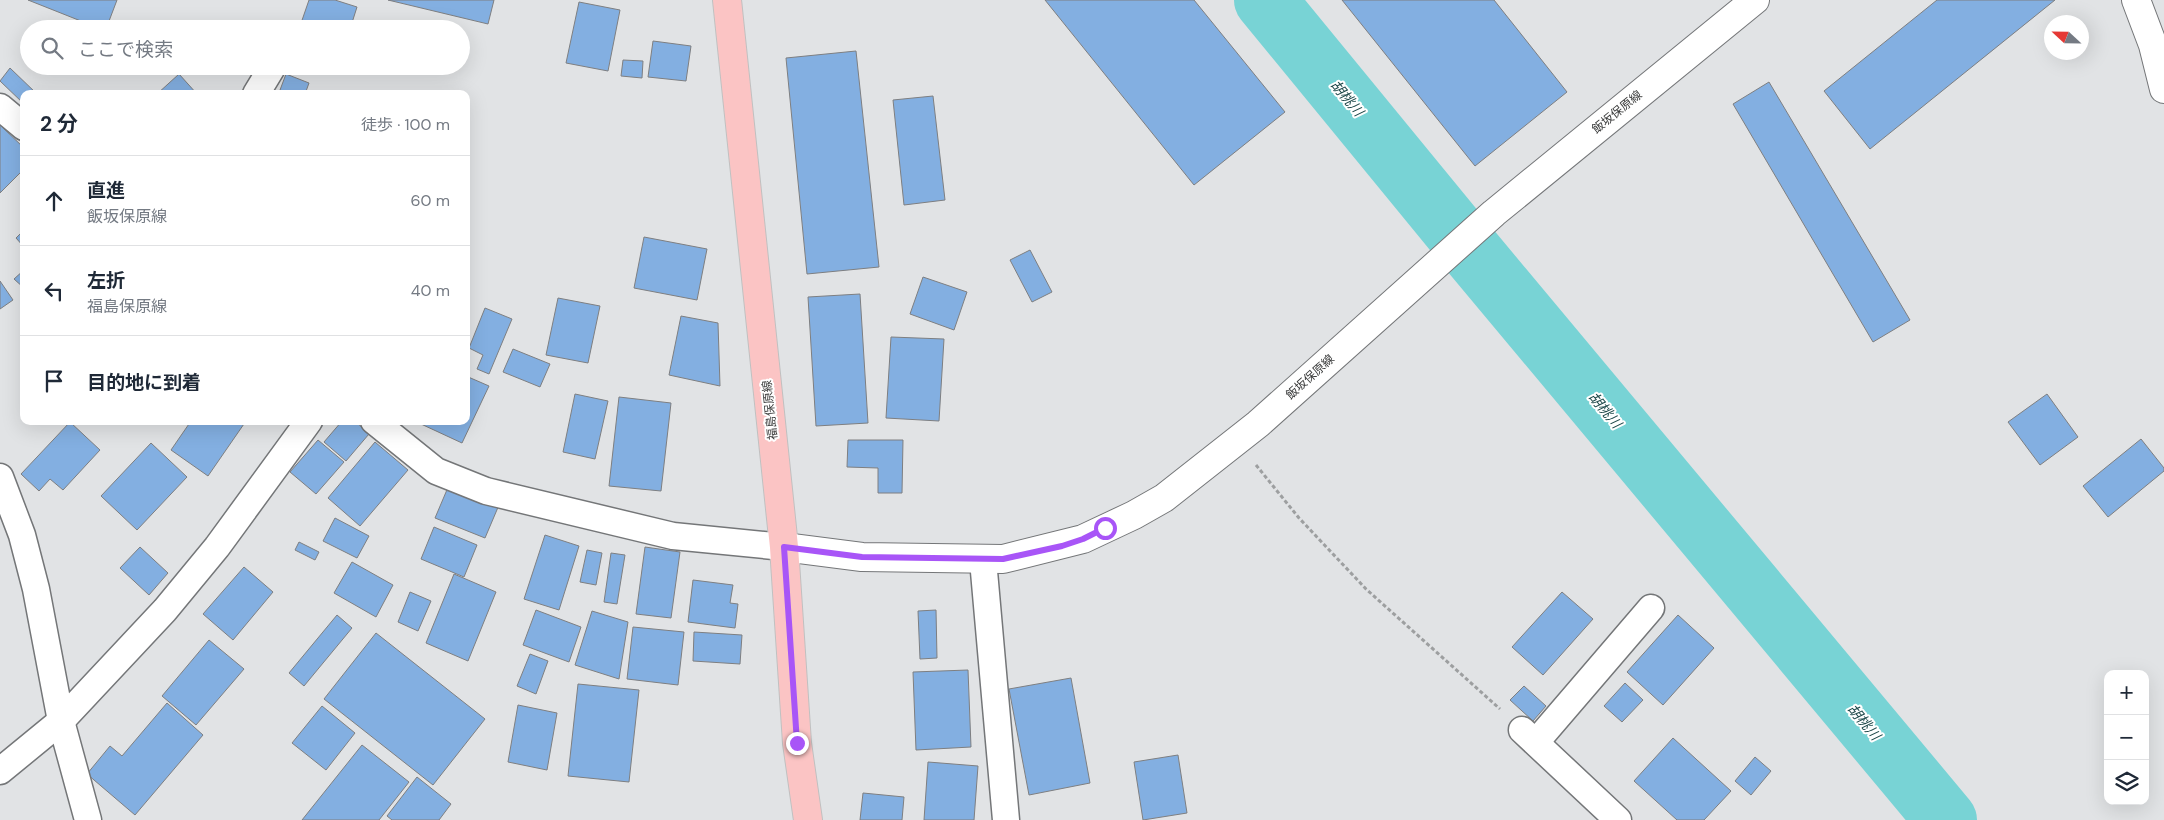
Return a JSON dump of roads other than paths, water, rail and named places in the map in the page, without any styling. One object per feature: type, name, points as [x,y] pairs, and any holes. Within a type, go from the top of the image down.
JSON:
[{"type":"main road","name":"福島保原線","points":[[726,0],[784,547],[797,743],[808,820]]},
{"type":"main road","name":"飯坂保原線","points":[[784,547],[862,557],[1003,559],[1083,539],[1164,498],[1237,441],[1494,213],[1755,0]]},
{"type":"main road","points":[[2136,0],[2153,45],[2164,88]]},
{"type":"street","points":[[258,90],[268,75]]},
{"type":"street","points":[[0,106],[20,124]]},
{"type":"street","points":[[0,770],[61,721],[165,610],[263,486],[305,425]]},
{"type":"street","points":[[379,425],[436,471],[486,490],[673,536],[784,547]]},
{"type":"street","points":[[0,477],[22,535],[36,589],[61,721],[88,820]]},
{"type":"street","points":[[982,560],[1006,820]]},
{"type":"street","points":[[1618,820],[1529,736],[1650,608]]},
{"type":"waterway","name":"胡桃川","points":[[1265,0],[1470,250],[1946,820]]}]
